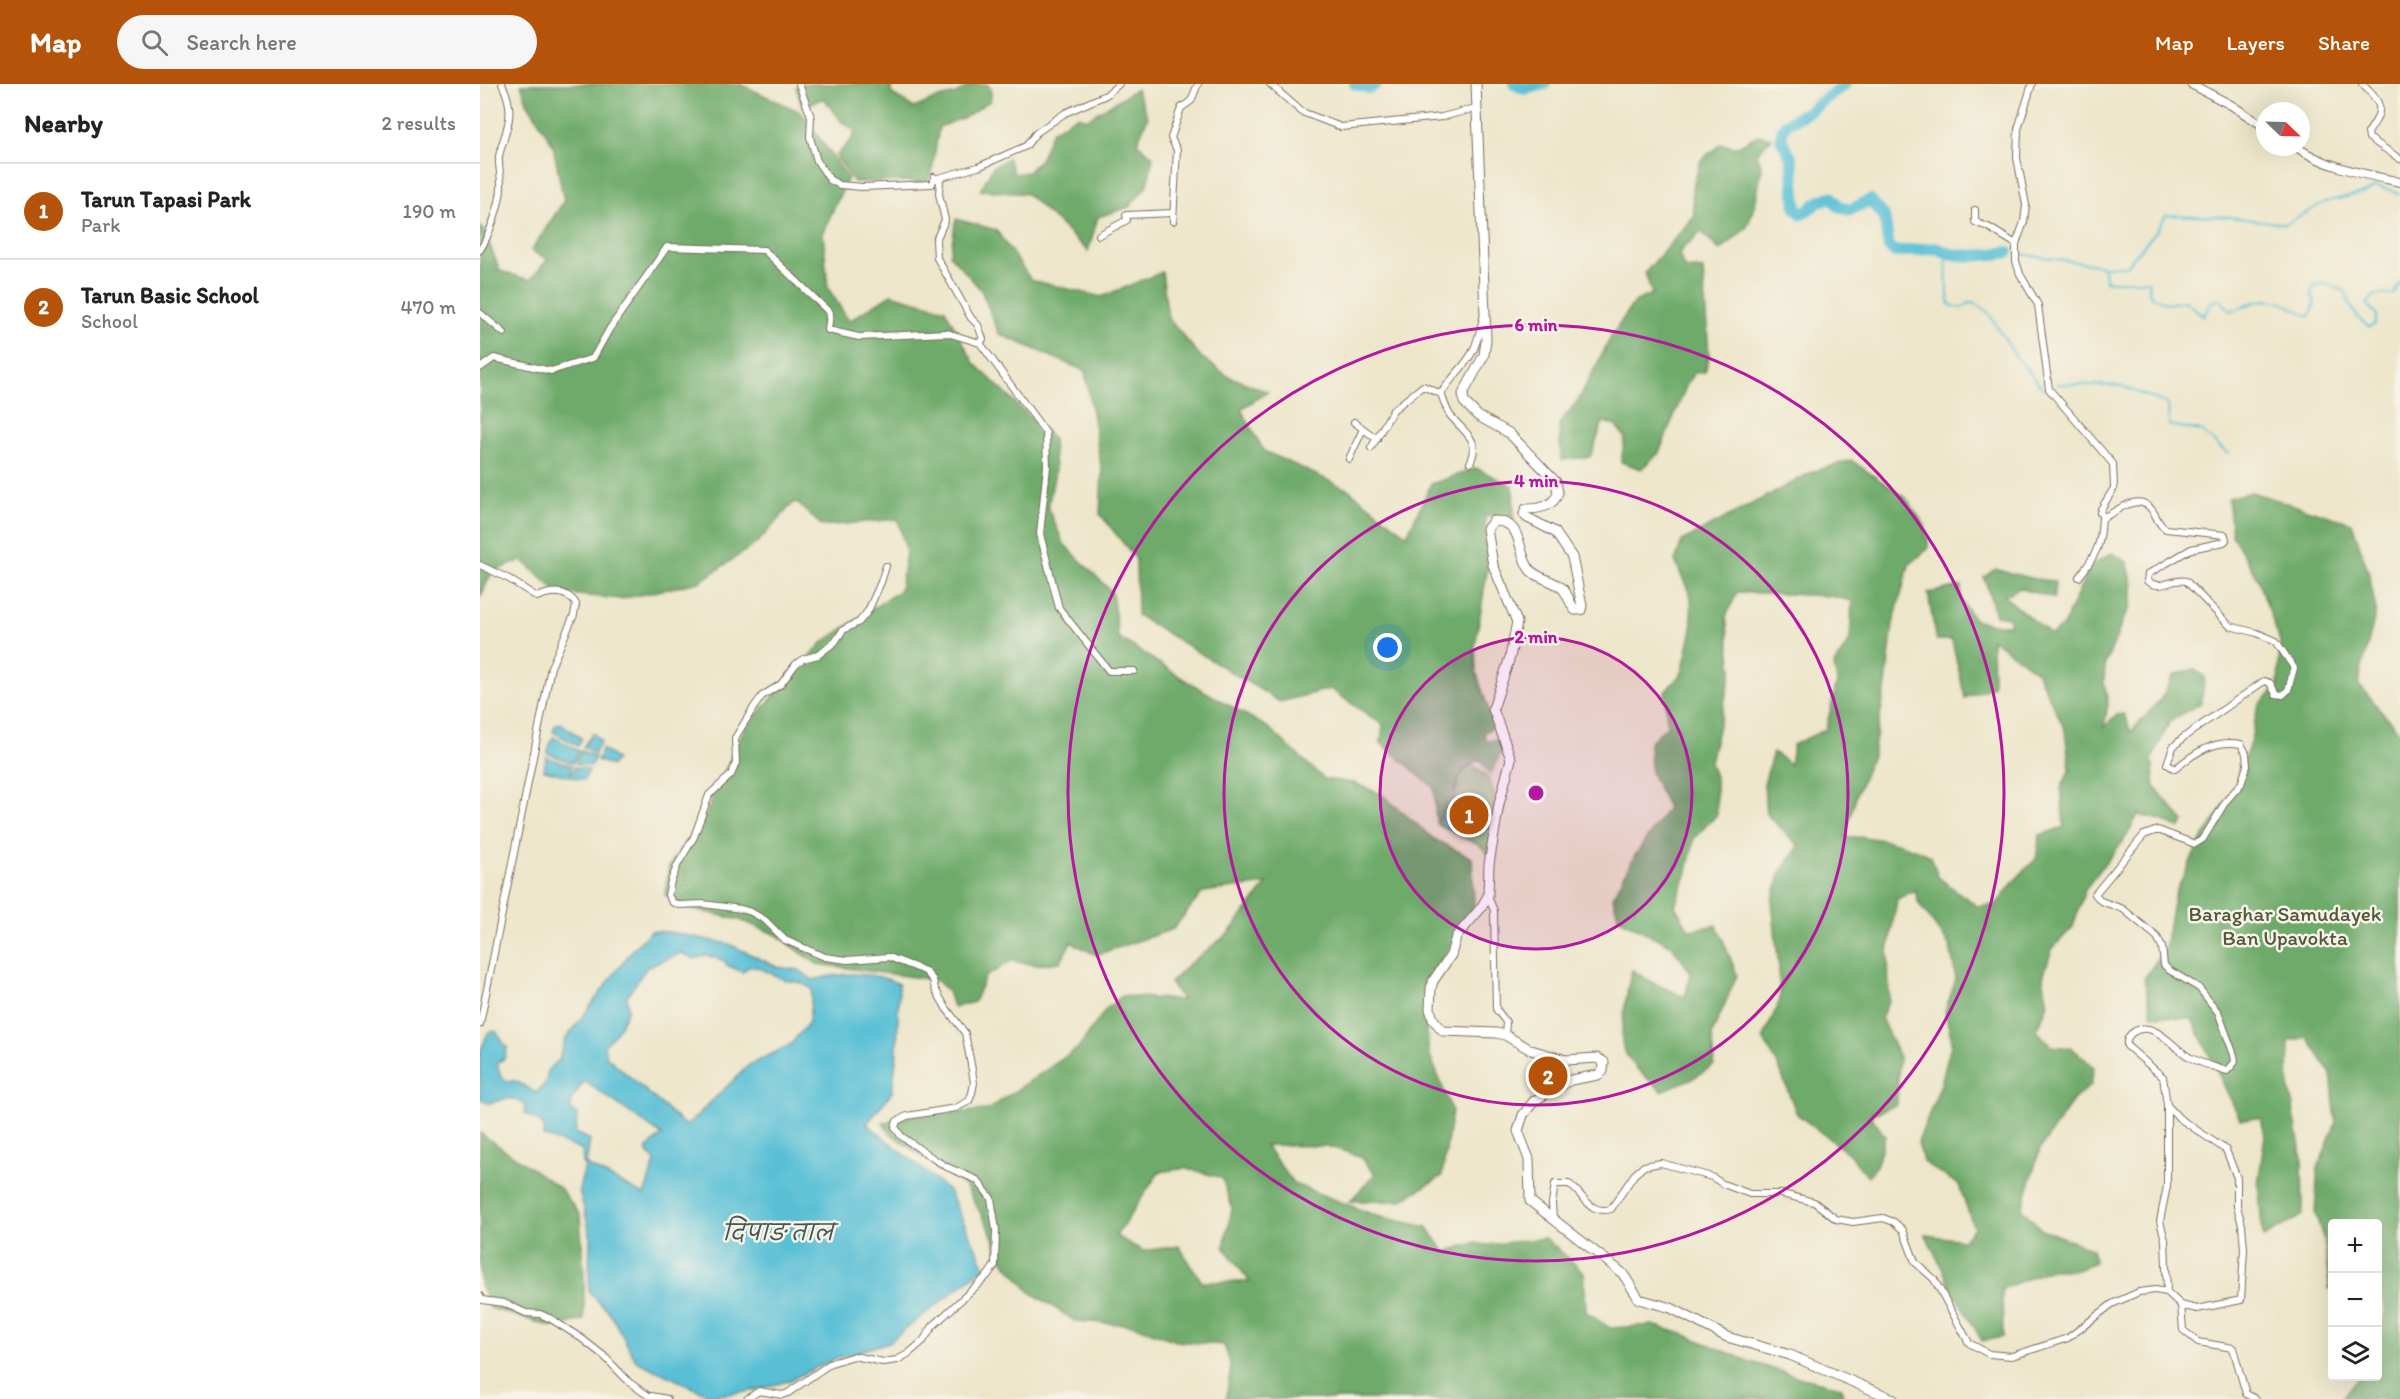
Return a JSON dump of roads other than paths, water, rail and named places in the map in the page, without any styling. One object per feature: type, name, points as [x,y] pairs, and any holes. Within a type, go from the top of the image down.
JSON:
[{"type":"main road","points":[[1476,84],[1486,340],[1484,355],[1463,394],[1464,402],[1478,416],[1509,433],[1556,482],[1558,493],[1551,504],[1537,509],[1526,509],[1524,514],[1555,532],[1572,557],[1582,606],[1581,610],[1575,610],[1563,590],[1530,570],[1518,537],[1512,528],[1498,521],[1489,524],[1487,529],[1493,565],[1517,622],[1510,657],[1493,709],[1511,759],[1499,804],[1489,864],[1488,896],[1481,908],[1456,937],[1451,955],[1433,981],[1430,1009],[1433,1019],[1443,1031],[1505,1035],[1531,1050],[1566,1060],[1597,1058],[1604,1062],[1603,1071],[1598,1075],[1571,1080],[1534,1101],[1518,1131],[1529,1164],[1530,1201],[1623,1274],[1639,1299],[1671,1308],[1727,1337],[1790,1355],[1893,1399]]},
{"type":"street","points":[[480,250],[489,236],[501,195],[499,158],[510,115],[507,94],[502,84]]},
{"type":"street","points":[[800,84],[811,117],[810,137],[817,161],[830,180],[840,185],[871,187],[932,184],[934,177],[938,178],[978,167],[1026,146],[1036,133],[1065,112],[1106,95],[1119,84]]},
{"type":"street","points":[[1173,221],[1177,150],[1171,138],[1181,108],[1191,100],[1198,84]]},
{"type":"street","points":[[1270,84],[1302,112],[1341,127],[1442,117],[1476,108]]},
{"type":"street","points":[[2032,84],[2018,129],[2016,158],[2026,205],[2024,222],[2016,244],[2016,261],[2020,274],[2039,309],[2049,389],[2113,464],[2114,488],[2101,509],[2098,548],[2094,558],[2079,578]]},
{"type":"street","points":[[2191,84],[2231,105],[2256,122]]},
{"type":"street","points":[[2362,84],[2371,93],[2380,110],[2380,114],[2368,133],[2369,138],[2400,159]]},
{"type":"street","points":[[2310,154],[2365,176],[2400,182]]},
{"type":"street","points":[[938,178],[945,220],[936,240],[937,258],[971,318],[978,325],[983,339],[980,343]]},
{"type":"street","points":[[1975,210],[1975,222],[2016,244]]},
{"type":"street","points":[[1099,235],[1127,220],[1126,215],[1173,213]]},
{"type":"street","points":[[480,368],[495,358],[551,371],[593,357],[610,328],[667,246],[764,250],[830,313],[828,330],[859,337],[947,333],[980,343],[1046,433],[1047,466],[1040,534],[1059,608],[1109,671],[1134,671]]},
{"type":"street","points":[[1441,393],[1473,351],[1485,312]]},
{"type":"street","points":[[480,313],[504,333]]},
{"type":"street","points":[[1371,448],[1394,410],[1423,386],[1441,393],[1449,414],[1472,438],[1474,454],[1470,463]]},
{"type":"street","points":[[1354,422],[1377,439]]},
{"type":"street","points":[[1350,459],[1363,429]]},
{"type":"street","points":[[2102,516],[2108,516],[2125,504],[2138,503],[2149,507],[2154,512],[2159,525],[2166,529],[2225,535],[2224,542],[2191,549],[2181,554],[2148,574],[2147,581],[2163,586],[2177,580],[2186,581],[2230,626],[2276,640],[2294,668],[2288,690],[2283,695],[2276,694],[2270,684],[2264,681],[2184,736],[2173,747],[2168,764],[2175,769],[2191,755],[2214,745],[2228,742],[2241,744],[2246,753],[2247,766],[2241,784],[2226,801],[2204,839],[2195,844],[2158,830],[2144,835],[2095,894],[2101,901],[2123,909],[2157,937],[2162,947],[2164,965],[2199,988],[2218,1012],[2234,1055],[2235,1062],[2227,1071],[2189,1058],[2151,1029],[2137,1029],[2126,1040],[2127,1046],[2163,1077],[2168,1105],[2167,1186],[2160,1221],[2165,1240],[2167,1292]]},
{"type":"street","points":[[480,565],[509,579],[537,597],[549,592],[559,592],[572,597],[576,604],[570,625],[551,667],[480,1024]]},
{"type":"street","points":[[747,1399],[759,1391],[782,1395],[788,1393],[831,1364],[854,1356],[883,1362],[897,1360],[908,1354],[922,1341],[933,1326],[988,1275],[995,1265],[996,1230],[991,1198],[983,1186],[977,1180],[933,1159],[901,1136],[896,1127],[897,1121],[907,1116],[957,1108],[969,1101],[972,1093],[973,1077],[964,1033],[946,1008],[935,989],[933,980],[925,971],[889,957],[847,960],[825,957],[785,940],[765,920],[751,912],[703,904],[679,905],[672,902],[668,895],[671,882],[694,837],[709,795],[731,775],[736,763],[735,738],[754,707],[762,696],[781,684],[796,664],[803,659],[818,655],[835,642],[843,630],[859,622],[868,611],[886,566]]},
{"type":"street","points":[[1488,896],[1494,910],[1496,1009],[1506,1022],[1505,1035]]},
{"type":"street","points":[[1553,1220],[1552,1203],[1555,1184],[1569,1184],[1593,1209],[1602,1212],[1611,1209],[1634,1175],[1644,1166],[1660,1163],[1712,1177],[1736,1190],[1750,1194],[1782,1194],[1814,1202],[1836,1219],[1853,1222],[1883,1218],[1894,1222],[1903,1230],[1915,1262],[1934,1279],[1969,1343],[1989,1354],[2012,1356],[2068,1338],[2112,1304],[2139,1292],[2155,1290],[2167,1292],[2181,1305],[2197,1309],[2241,1300],[2244,1249],[2242,1225],[2236,1206],[2237,1178],[2226,1150],[2179,1118],[2168,1105]]},
{"type":"street","points":[[480,1296],[482,1300],[504,1303],[516,1310],[540,1314],[550,1319],[604,1356],[630,1383],[652,1398],[667,1399]]},
{"type":"street","points":[[2181,1305],[2183,1330],[2198,1342],[2233,1348],[2246,1394],[2256,1399]]},
{"type":"water","points":[[561,723],[582,739],[578,746],[553,732],[555,725]]},
{"type":"water","points":[[592,734],[601,742],[595,753],[583,747]]},
{"type":"water","points":[[553,737],[579,751],[573,763],[547,753]]},
{"type":"water","points":[[602,749],[616,759],[612,766],[597,760]]},
{"type":"water","points":[[581,751],[595,756],[591,766],[576,764]]},
{"type":"water","points":[[546,757],[572,766],[570,772],[572,773],[575,767],[589,770],[584,780],[544,770]]},
{"type":"water","points":[[1454,802],[1472,810],[1477,817],[1468,835],[1464,837],[1440,824],[1448,807]]},
{"type":"water","name":"दिपाङ ताल","points":[[651,931],[669,932],[729,944],[777,967],[799,970],[813,980],[857,974],[878,976],[899,984],[897,1053],[892,1092],[867,1124],[949,1191],[985,1267],[889,1342],[837,1358],[788,1381],[752,1391],[711,1396],[636,1361],[610,1313],[589,1292],[590,1232],[579,1190],[585,1166],[582,1150],[543,1136],[543,1124],[525,1113],[524,1104],[519,1101],[506,1099],[489,1103],[480,1100],[480,1052],[488,1033],[496,1031],[507,1048],[505,1058],[497,1063],[501,1077],[507,1081],[516,1081],[536,1093],[546,1083],[548,1070],[559,1060],[565,1040],[633,949]],"holes":[[[681,953],[695,959],[706,955],[725,961],[726,965],[743,972],[748,967],[757,967],[785,980],[802,983],[812,989],[809,1022],[790,1045],[749,1065],[686,1126],[606,1056],[604,1046],[618,1030],[628,1009],[627,996],[647,967]],[[584,1081],[662,1135],[646,1149],[655,1162],[644,1195],[586,1165],[590,1140],[575,1133],[578,1115],[571,1110],[572,1099]]]},
{"type":"waterway","points":[[1355,84],[1369,88],[1376,84]]},
{"type":"waterway","points":[[1514,84],[1525,89],[1545,84]]},
{"type":"waterway","points":[[1845,84],[1808,112],[1787,123],[1782,131],[1781,139],[1792,159],[1796,208],[1802,214],[1820,201],[1831,197],[1838,206],[1850,210],[1870,200],[1884,216],[1889,247],[1895,252],[1937,248],[1944,252],[1962,255],[2008,252]]},
{"type":"waterway","points":[[2103,266],[2126,266],[2158,229],[2166,215],[2230,217],[2286,224],[2325,202],[2366,192],[2376,186],[2400,193]]},
{"type":"waterway","points":[[1946,254],[1947,290],[1950,305],[1962,308],[1969,303],[1977,304],[1988,312],[2014,354],[2043,389]]},
{"type":"waterway","points":[[2021,254],[2103,266],[2106,281],[2148,281],[2150,295],[2167,304],[2185,301],[2204,316],[2211,302],[2220,299],[2230,311],[2265,300],[2285,304],[2309,317],[2315,303],[2311,294],[2314,285],[2328,284],[2345,291],[2354,312],[2369,327],[2375,324],[2377,315],[2367,304],[2375,295],[2394,294],[2400,282]]},
{"type":"waterway","points":[[2057,384],[2121,386],[2168,404],[2169,425],[2201,431],[2228,454]]},
{"type":"place","name":"Tarun Tapasi Park","points":[[1469,815]]},
{"type":"place","name":"Tarun Basic School","points":[[1548,1076]]},
{"type":"park label","name":"Baraghar Samudayek Ban Upavokta","points":[[2285,925]]}]
